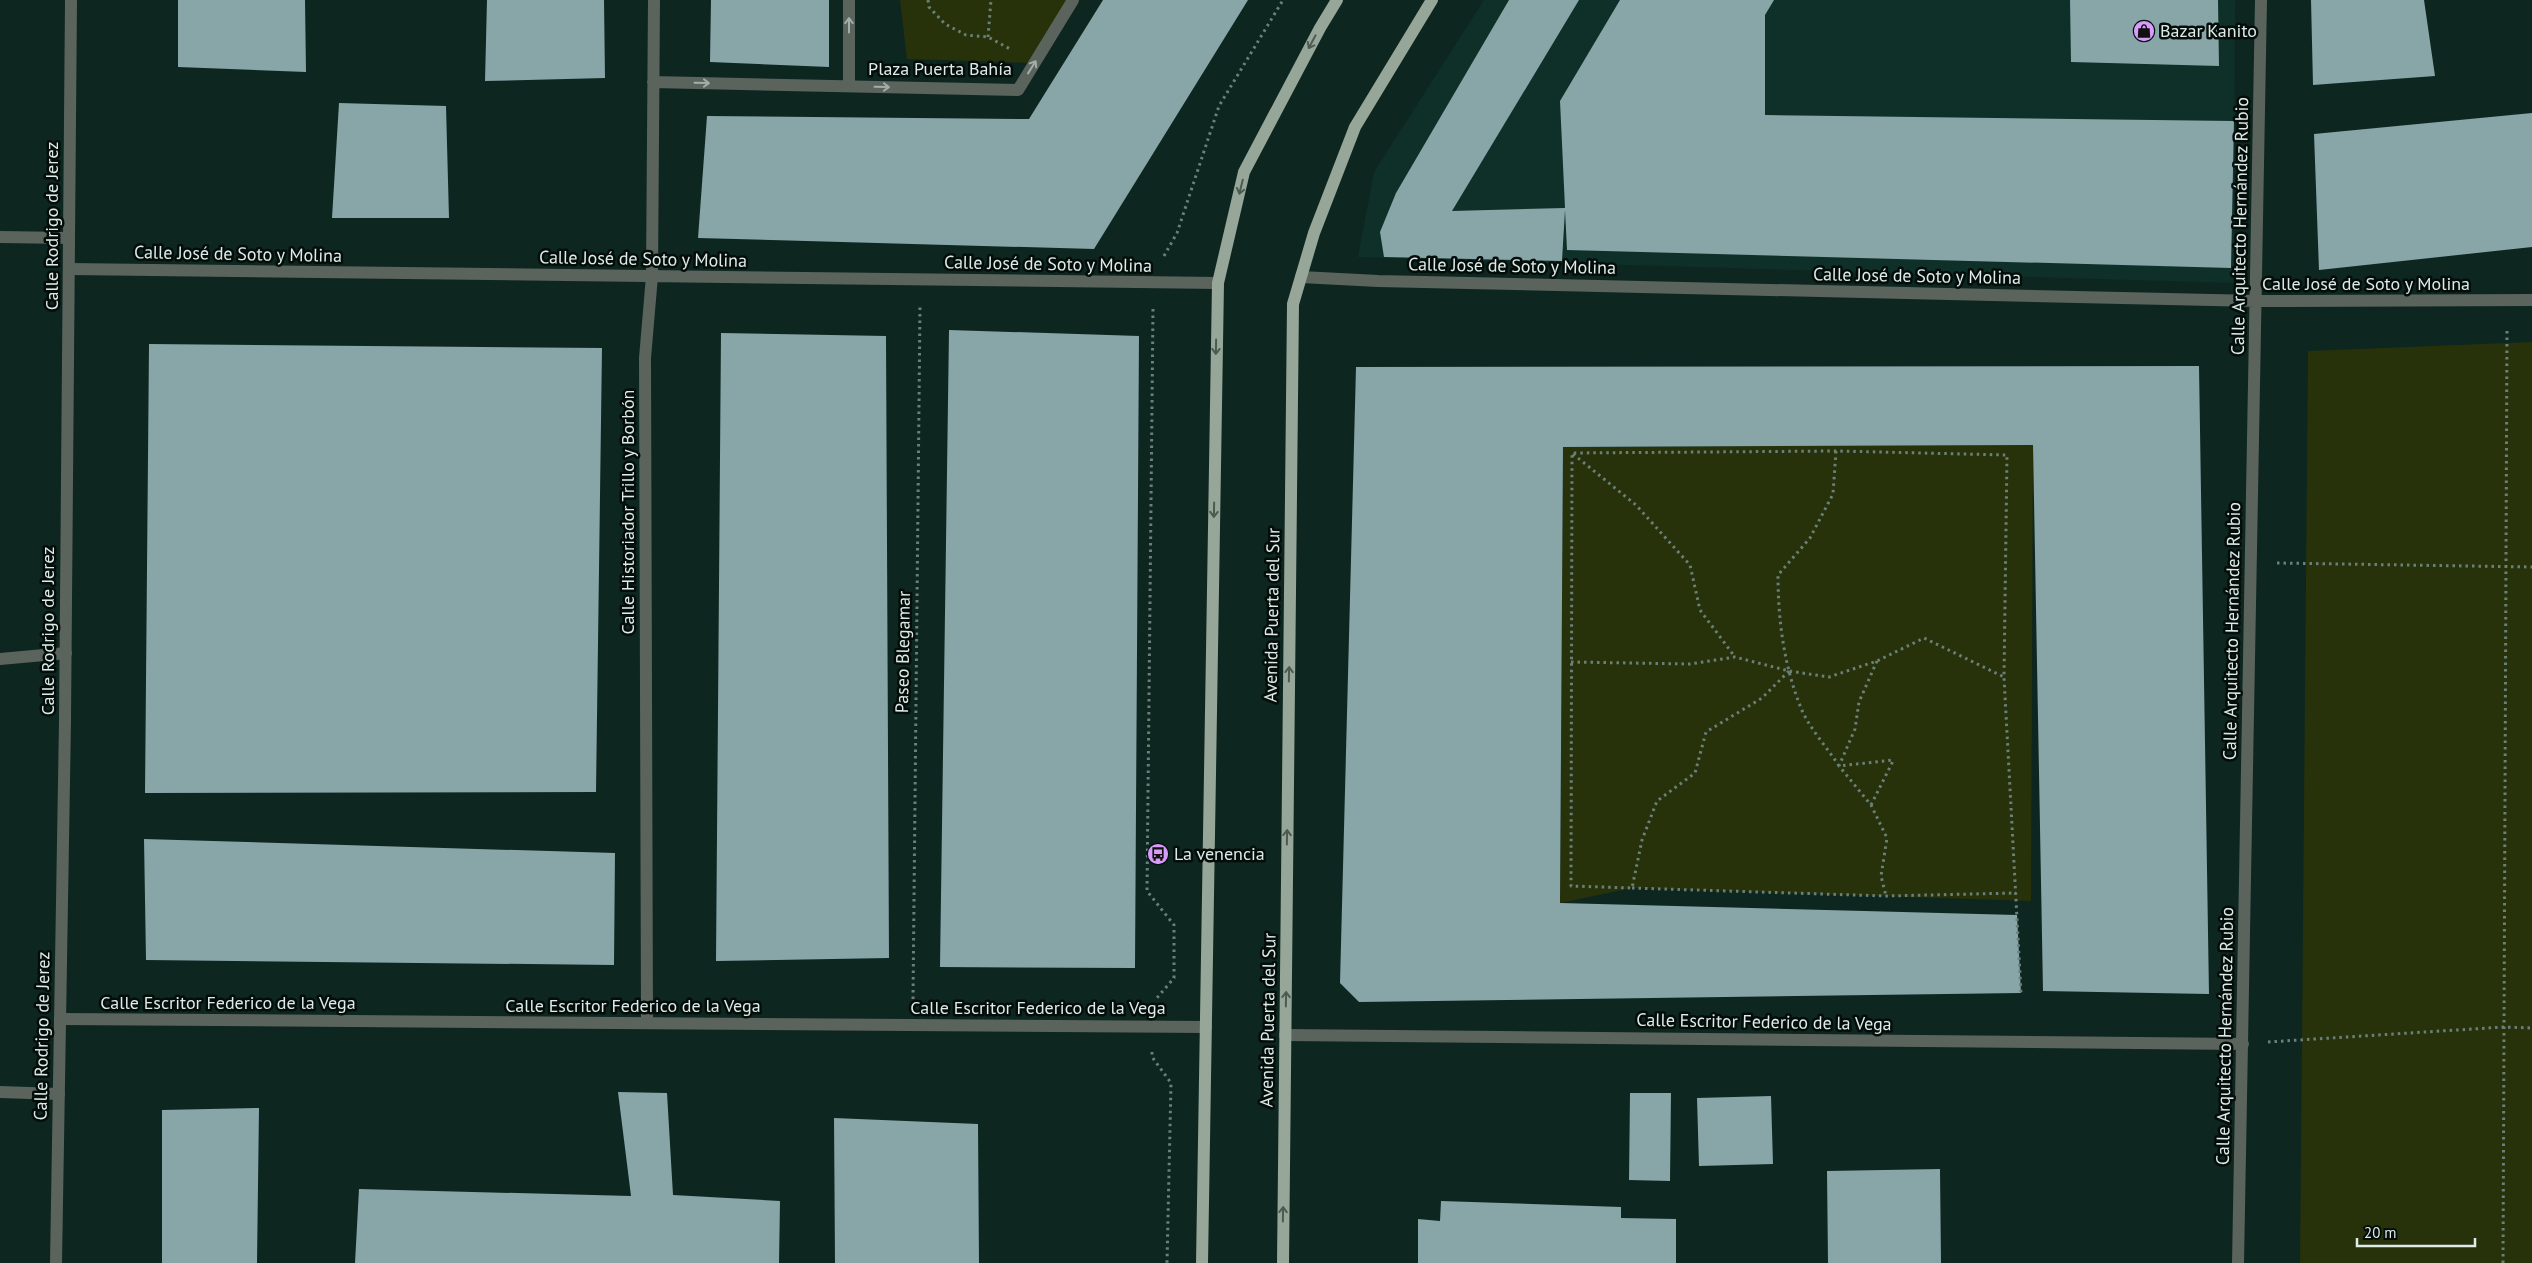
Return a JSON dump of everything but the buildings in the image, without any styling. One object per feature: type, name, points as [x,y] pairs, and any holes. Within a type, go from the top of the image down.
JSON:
[{"type":"main road","points":[[1202,1263],[1218,283],[1244,172],[1320,28],[1337,0]]},
{"type":"main road","name":"Avenida Puerta del Sur","points":[[1282,1263],[1293,304],[1314,233],[1355,126],[1432,0]]},
{"type":"street","name":"Calle Rodrigo de Jerez","points":[[56,1263],[66,654],[71,0]]},
{"type":"street","name":"Calle Historiador Trillo y Borbón","points":[[646,1023],[645,358],[652,276],[654,0]]},
{"type":"street","name":"Plaza Puerta Bahía","points":[[849,0],[849,86]]},
{"type":"street","name":"Plaza Puerta Bahía","points":[[654,82],[1018,90],[1073,0]]},
{"type":"street","name":"Calle Arquitecto Hernández Rubio","points":[[2238,1263],[2261,0]]},
{"type":"street","points":[[0,237],[69,238]]},
{"type":"street","name":"Calle José de Soto y Molina","points":[[69,269],[1218,283]]},
{"type":"street","name":"Calle José de Soto y Molina","points":[[1301,277],[1378,281],[2256,301],[2507,302],[2532,300]]},
{"type":"street","points":[[0,659],[66,654]]},
{"type":"street","name":"Calle Escritor Federico de la Vega","points":[[60,1019],[1206,1027]]},
{"type":"street","name":"Calle Escritor Federico de la Vega","points":[[1285,1035],[2243,1044]]},
{"type":"street","points":[[0,1092],[59,1094]]},
{"type":"path","points":[[928,0],[929,6],[946,24],[966,36],[988,37],[991,0]]},
{"type":"path","points":[[1167,1263],[1171,1083],[1152,1057],[1154,1003],[1174,978],[1174,926],[1147,891],[1154,352],[1152,315],[1164,254],[1177,233],[1219,106],[1283,0]]},
{"type":"path","name":"Paseo Blegamar","points":[[912,1025],[920,280]]},
{"type":"path","points":[[2503,1263],[2507,302]]},
{"type":"path","points":[[1572,453],[1836,451],[2007,455],[2004,677],[2021,993]]},
{"type":"path","points":[[1836,451],[1833,494],[1810,538],[1778,575],[1778,618],[1789,671],[1801,709],[1839,766],[1871,805],[1887,838],[1881,876],[1886,896]]},
{"type":"path","points":[[1572,453],[1636,505],[1690,565],[1700,610],[1736,657]]},
{"type":"path","points":[[1572,453],[1571,886],[1886,896],[2016,894]]},
{"type":"path","points":[[2251,563],[2532,567]]},
{"type":"path","points":[[1571,662],[1690,664],[1736,657],[1789,671],[1829,677],[1877,661],[1924,638],[2004,677]]},
{"type":"path","points":[[1839,766],[1855,729],[1859,702],[1877,661]]},
{"type":"path","points":[[1632,888],[1642,840],[1657,801],[1695,773],[1706,732],[1762,698],[1789,671]]},
{"type":"path","points":[[1839,766],[1893,760],[1871,805]]},
{"type":"path","points":[[2243,1044],[2504,1027],[2532,1028]]},
{"type":"shaded area","points":[[1484,0],[2235,0],[2234,283],[1358,257],[1374,172]]},
{"type":"green space","points":[[900,0],[1073,0],[1035,63],[907,59]]},
{"type":"green space","points":[[2532,342],[2532,1263],[2300,1263],[2308,351]]},
{"type":"green space","points":[[2033,445],[2031,901],[1632,888],[1560,903],[1563,447]]},
{"type":"place","name":"Bazar Kanito","points":[[2144,31]]},
{"type":"place","name":"La venencia","points":[[1158,854]]}]
